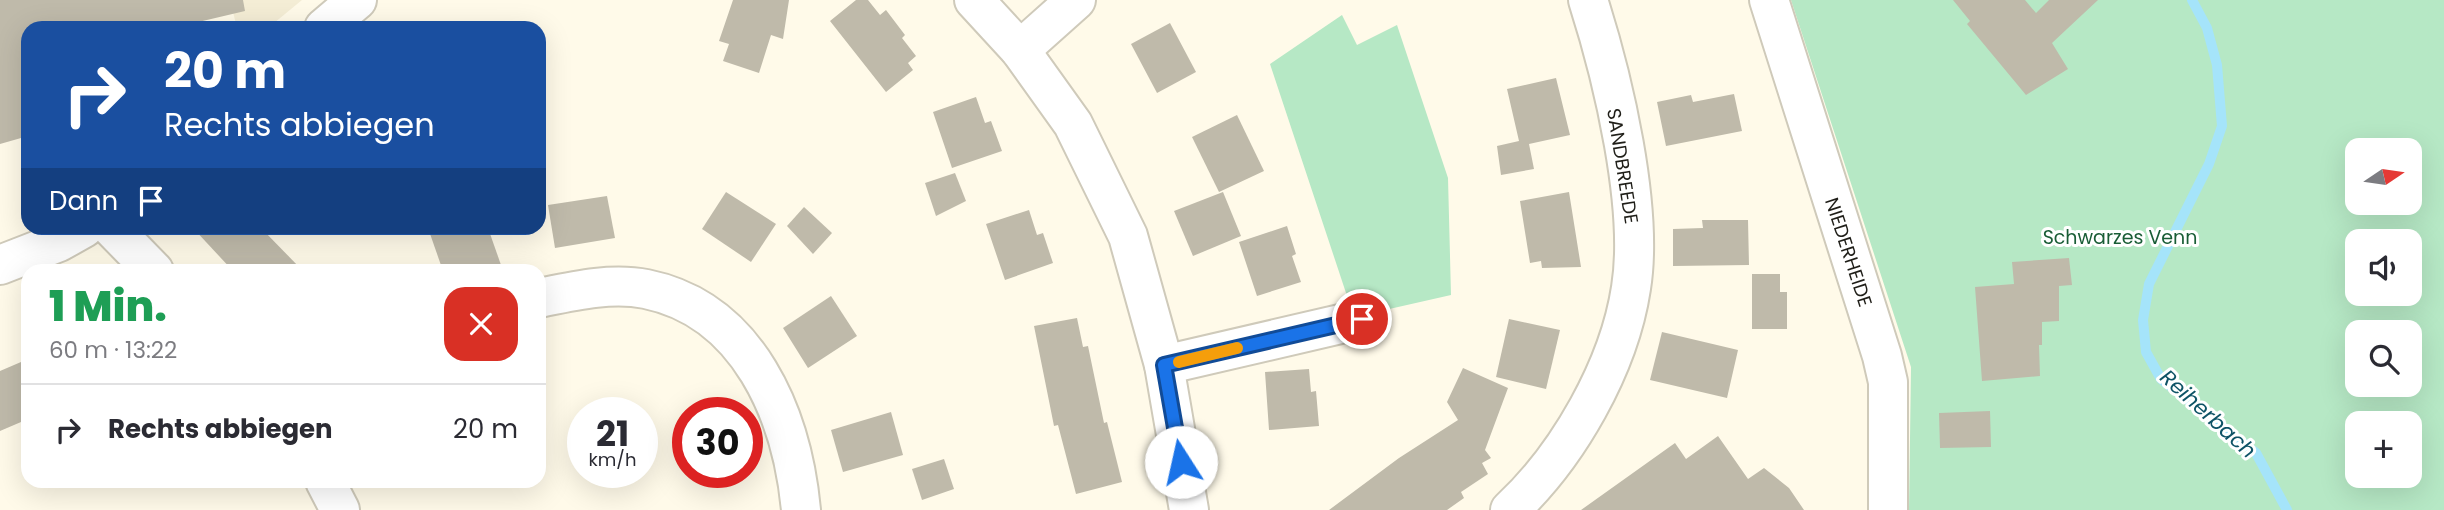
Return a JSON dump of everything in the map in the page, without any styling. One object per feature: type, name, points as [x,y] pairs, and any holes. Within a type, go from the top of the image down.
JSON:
[{"type":"street","points":[[332,21],[357,0]]},
{"type":"street","points":[[974,0],[1020,50],[1073,124],[1128,236],[1164,365],[1189,510]]},
{"type":"street","points":[[1020,50],[1076,0]]},
{"type":"street","name":"SANDBREEDE","points":[[1510,510],[1528,494],[1568,444],[1594,395],[1617,341],[1631,288],[1634,214],[1615,107],[1588,0]]},
{"type":"street","name":"NIEDERHEIDE","points":[[1769,0],[1882,356],[1888,382],[1888,510]]},
{"type":"street","points":[[0,265],[72,235]]},
{"type":"street","points":[[119,235],[147,264]]},
{"type":"street","points":[[546,297],[594,288],[645,289],[689,303],[725,329],[759,368],[782,421],[798,475],[801,510]]},
{"type":"street","points":[[1164,365],[1362,319]]},
{"type":"street","points":[[329,488],[340,510]]},
{"type":"shaded area","points":[[230,0],[302,0],[276,21],[235,21]]},
{"type":"green space","name":"Schwarzes Venn","points":[[1791,0],[2444,0],[2444,510],[1909,510],[1911,367]]},
{"type":"green space","points":[[1342,15],[1357,45],[1397,25],[1448,178],[1451,295],[1354,317],[1270,64]]},
{"type":"building","points":[[0,0],[243,0],[245,11],[203,21],[21,21],[21,138],[0,144]]},
{"type":"building","points":[[733,0],[789,0],[783,39],[771,35],[759,73],[723,61],[729,44],[719,41]]},
{"type":"building","points":[[856,0],[868,0],[880,15],[886,10],[905,35],[902,38],[916,56],[908,63],[913,70],[886,92],[830,21]]},
{"type":"building","points":[[1953,0],[2025,0],[2036,13],[2049,0],[2098,0],[2052,43],[2068,69],[2026,95],[1967,24],[1970,21]]},
{"type":"building","points":[[1170,23],[1196,72],[1157,93],[1131,44]]},
{"type":"building","points":[[1556,78],[1570,135],[1529,144],[1534,169],[1501,175],[1497,146],[1519,141],[1507,89]]},
{"type":"building","points":[[1734,94],[1742,131],[1666,146],[1657,102],[1691,95],[1693,102]]},
{"type":"building","points":[[976,97],[985,123],[991,121],[1002,151],[952,168],[933,112]]},
{"type":"building","points":[[1237,115],[1264,171],[1219,192],[1192,137]]},
{"type":"building","points":[[955,173],[966,201],[936,216],[925,183]]},
{"type":"building","points":[[726,192],[776,224],[751,262],[702,229]]},
{"type":"building","points":[[1223,192],[1241,236],[1193,256],[1174,211]]},
{"type":"building","points":[[1569,192],[1581,267],[1542,268],[1541,261],[1530,263],[1520,201]]},
{"type":"building","points":[[607,196],[615,238],[555,248],[548,205]]},
{"type":"building","points":[[804,207],[832,233],[813,254],[787,226]]},
{"type":"building","points":[[1029,210],[1037,235],[1043,233],[1053,263],[1005,280],[986,224]]},
{"type":"building","points":[[1702,220],[1748,220],[1749,265],[1673,266],[1673,229],[1703,228]]},
{"type":"building","points":[[1287,226],[1296,254],[1292,256],[1301,282],[1257,296],[1239,242]]},
{"type":"building","points":[[200,235],[268,235],[296,264],[226,264]]},
{"type":"building","points":[[430,235],[490,235],[501,264],[441,264]]},
{"type":"building","points":[[2069,258],[2072,285],[2059,286],[2059,321],[2042,322],[2042,345],[2039,345],[2040,376],[1982,381],[1975,287],[2014,284],[2012,262]]},
{"type":"building","points":[[1752,274],[1780,274],[1780,292],[1787,292],[1787,329],[1752,329]]},
{"type":"building","points":[[831,296],[857,336],[808,368],[783,328]]},
{"type":"building","points":[[1077,318],[1083,347],[1088,346],[1104,423],[1107,422],[1122,482],[1076,494],[1058,425],[1054,426],[1034,326]]},
{"type":"building","points":[[1509,319],[1560,330],[1546,389],[1496,377]]},
{"type":"building","points":[[1662,332],[1738,350],[1727,398],[1650,380]]},
{"type":"building","points":[[21,362],[21,422],[0,431],[0,371]]},
{"type":"building","points":[[1463,368],[1508,388],[1485,450],[1491,458],[1482,463],[1488,474],[1461,492],[1464,498],[1447,510],[1329,510],[1399,458],[1458,420],[1447,402]]},
{"type":"building","points":[[1309,369],[1311,392],[1316,391],[1319,426],[1269,430],[1265,372]]},
{"type":"building","points":[[1990,411],[1991,447],[1940,448],[1939,413]]},
{"type":"building","points":[[891,412],[903,455],[843,472],[831,430]]},
{"type":"building","points":[[1718,436],[1748,479],[1764,468],[1789,488],[1804,510],[1581,510],[1675,443],[1686,459]]},
{"type":"building","points":[[944,459],[954,489],[922,500],[912,469]]},
{"type":"waterway","name":"Reiherbach","points":[[2192,0],[2207,28],[2217,65],[2222,126],[2209,164],[2149,284],[2143,320],[2146,352],[2161,379],[2256,453],[2287,510]]},
{"type":"slow traffic","points":[[1179,362],[1237,348]]},
{"type":"route","points":[[1181,462],[1164,365],[1362,319]]}]
